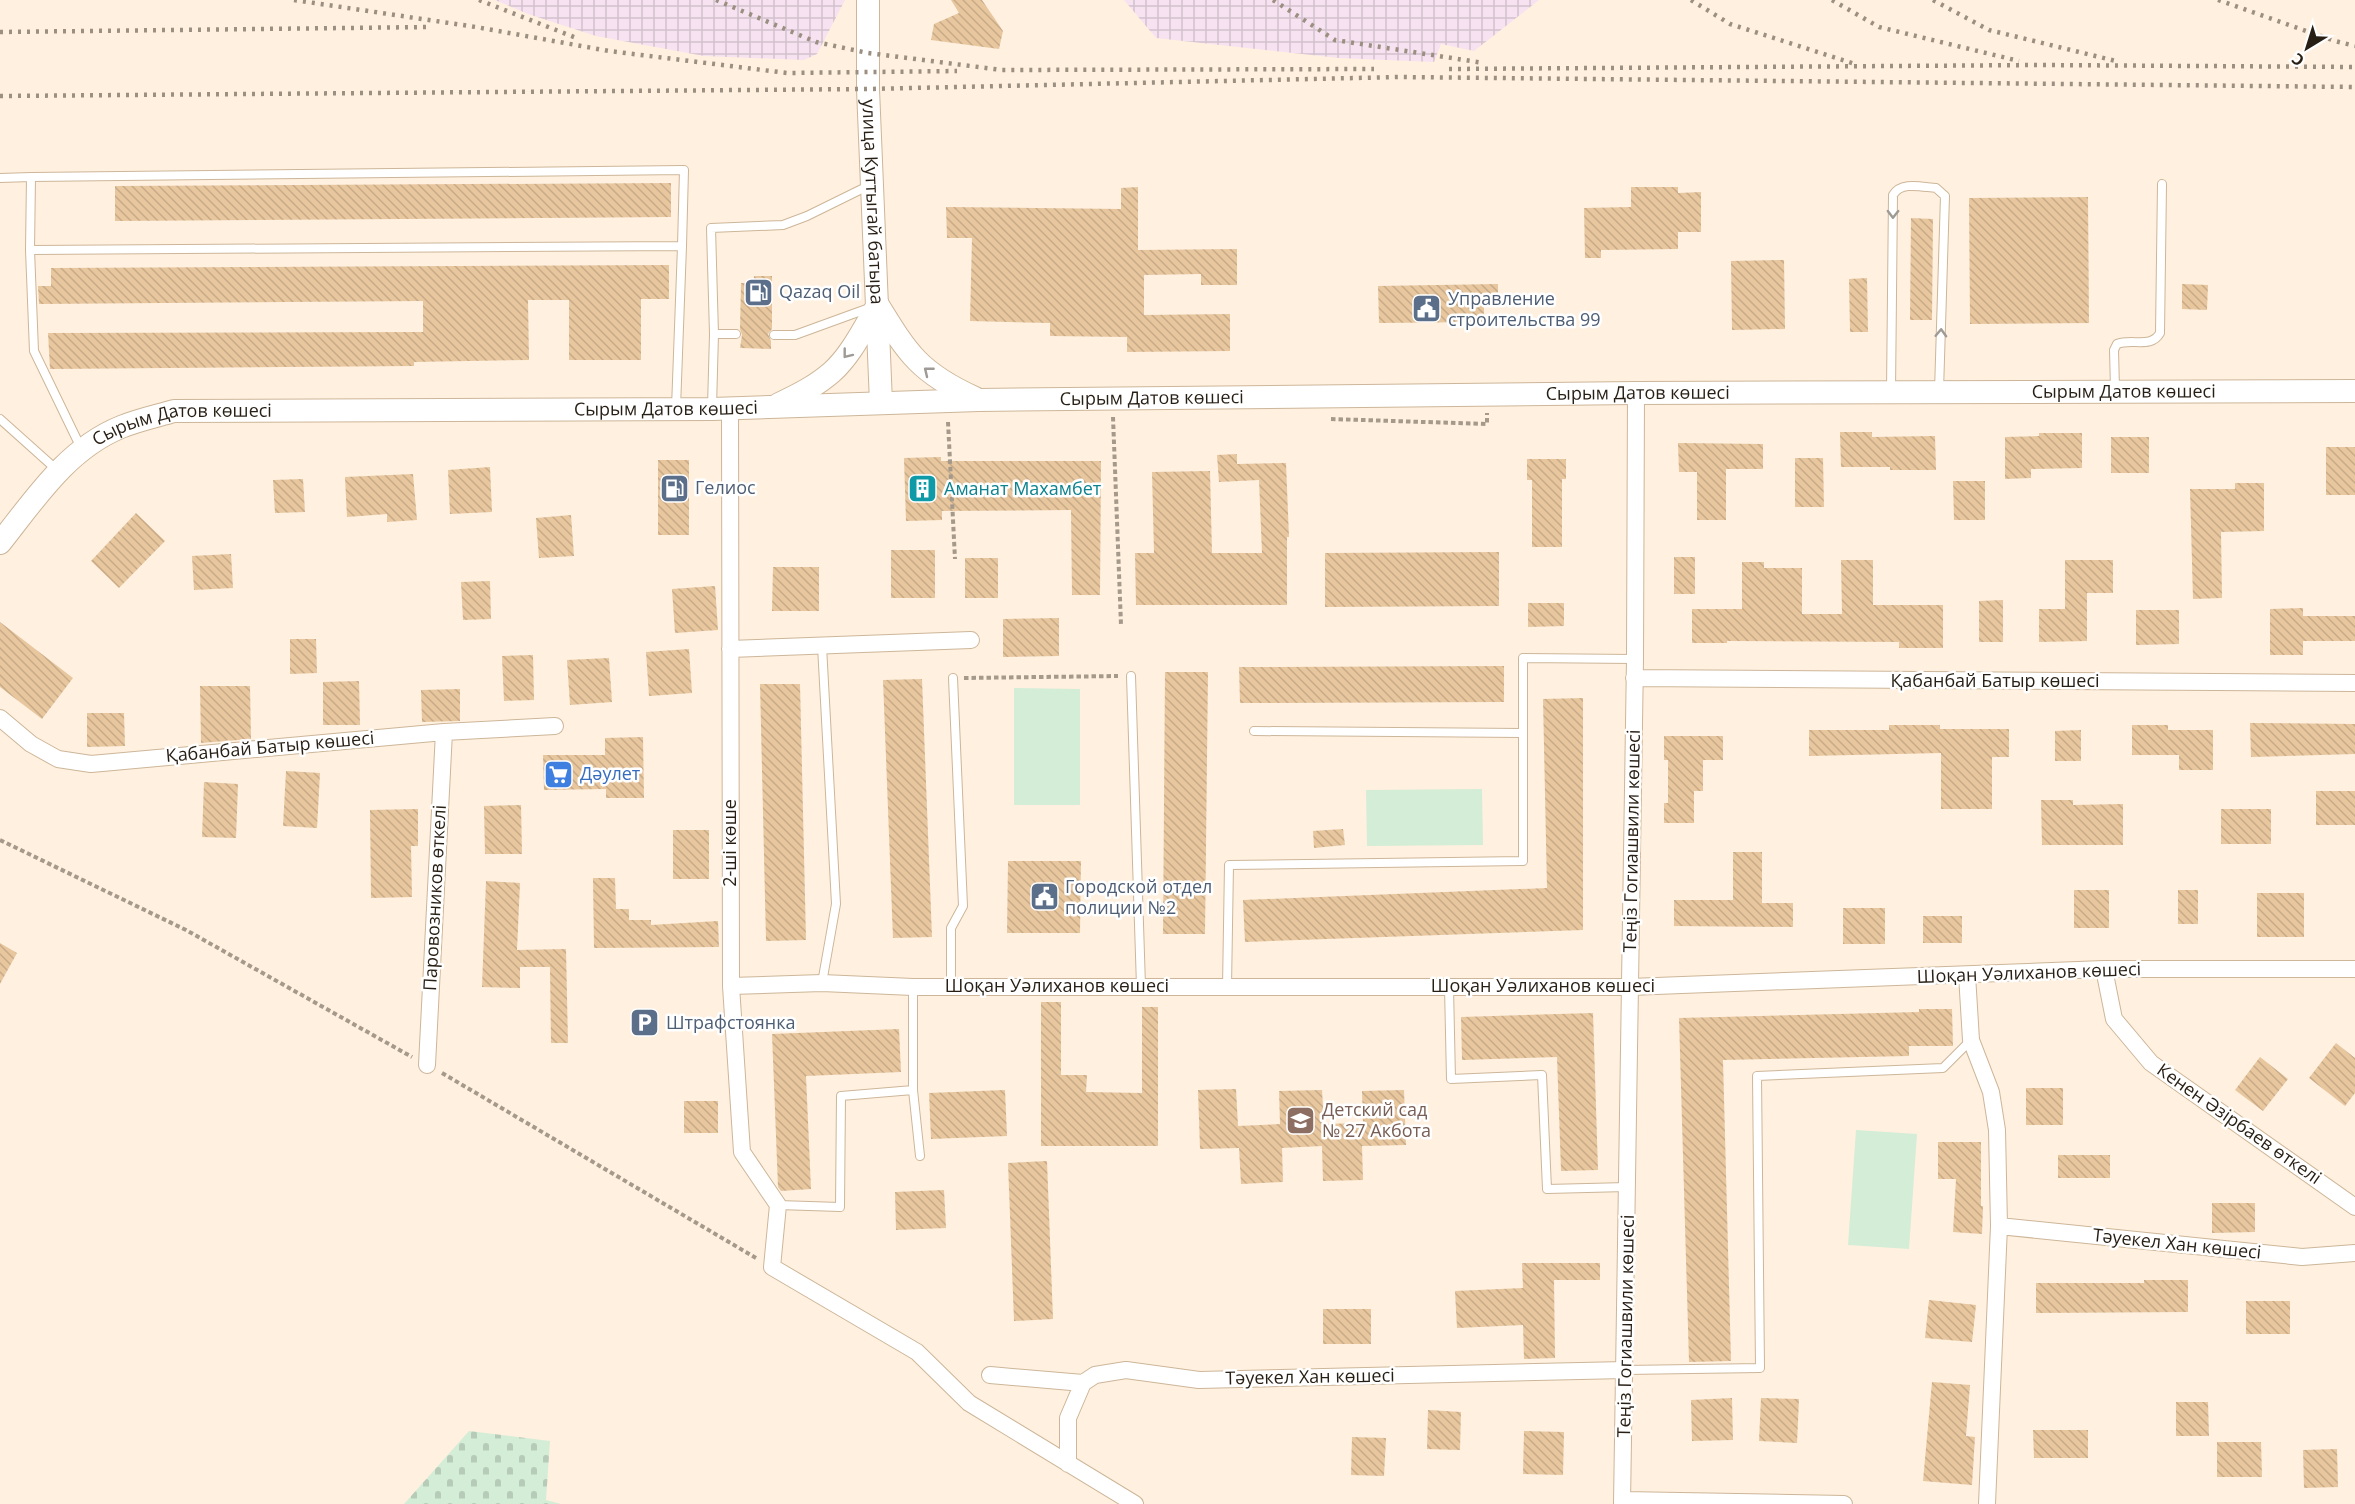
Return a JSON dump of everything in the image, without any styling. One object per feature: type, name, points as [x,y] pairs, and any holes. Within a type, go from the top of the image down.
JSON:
[{"type":"main road","name":"улица Куттыгай батыра","points":[[868,0],[868,89],[874,184],[881,404]]},
{"type":"main road","points":[[775,407],[812,387],[834,370],[852,347],[878,304],[904,346],[924,368],[946,385],[979,400]]},
{"type":"main road","name":"Сырым Датов көшесі","points":[[0,543],[58,470],[82,450],[120,427],[174,411],[721,409],[979,400],[1636,393],[2355,391]]},
{"type":"street","name":"Теңіз Гогиашвили көшесі","points":[[1623,1502],[1635,678],[1636,393]]},
{"type":"street","name":"2-ші көше","points":[[721,409],[730,649],[731,986],[742,1152],[778,1205]]},
{"type":"street","points":[[730,649],[971,640]]},
{"type":"street","name":"Қабанбай Батыр көшесі","points":[[1635,678],[2355,684]]},
{"type":"street","name":"Қабанбай Батыр көшесі","points":[[0,717],[31,744],[58,759],[92,764],[444,732],[555,726]]},
{"type":"street","name":"Паровозников өткелі","points":[[427,1065],[444,732]]},
{"type":"street","name":"Шоқан Уәлиханов көшесі","points":[[731,986],[822,984],[913,987],[1630,987],[2104,969],[2355,969]]},
{"type":"street","name":"Кенен Әзірбаев өткелі","points":[[2104,969],[2114,1019],[2151,1063],[2355,1207]]},
{"type":"street","points":[[1967,975],[1971,1040],[1991,1092],[1997,1130],[1999,1226],[1987,1504]]},
{"type":"street","points":[[778,1205],[772,1267],[917,1352],[969,1403],[1135,1504]]},
{"type":"street","name":"Тәуекел Хан көшесі","points":[[1999,1226],[2302,1257],[2355,1253]]},
{"type":"street","name":"Тәуекел Хан көшесі","points":[[1083,1383],[1095,1375],[1126,1370],[1199,1380],[1625,1370]]},
{"type":"street","points":[[990,1375],[1083,1383],[1068,1418],[1068,1464]]},
{"type":"street","points":[[1623,1502],[1844,1504]]},
{"type":"lane","points":[[0,178],[684,170],[676,408]]},
{"type":"lane","points":[[31,177],[30,250],[34,351],[82,450]]},
{"type":"lane","points":[[721,409],[714,334],[711,228],[783,225],[874,184]]},
{"type":"lane","points":[[2115,393],[2114,350],[2117,344],[2124,341],[2150,343],[2156,340],[2160,333],[2162,184]]},
{"type":"lane","points":[[1891,392],[1893,195],[1896,189],[1903,186],[1936,188],[1945,196],[1939,392]]},
{"type":"lane","points":[[30,250],[682,246]]},
{"type":"lane","points":[[774,335],[795,335],[878,304]]},
{"type":"lane","points":[[714,334],[736,334]]},
{"type":"lane","points":[[0,419],[58,470]]},
{"type":"lane","points":[[822,646],[836,904],[822,984]]},
{"type":"lane","points":[[1227,987],[1229,865],[1523,861],[1523,658],[1635,659]]},
{"type":"lane","points":[[1131,676],[1141,986]]},
{"type":"lane","points":[[951,986],[951,928],[963,906],[953,678]]},
{"type":"lane","points":[[1254,731],[1523,733]]},
{"type":"lane","points":[[913,987],[913,1089],[920,1156]]},
{"type":"lane","points":[[1449,987],[1451,1079],[1542,1075],[1547,1189],[1628,1187]]},
{"type":"lane","points":[[1625,1370],[1760,1368],[1757,1076],[1943,1068],[1971,1040]]},
{"type":"lane","points":[[778,1205],[840,1207],[841,1096],[913,1089]]},
{"type":"path","points":[[1113,417],[1121,625]]},
{"type":"path","points":[[948,422],[955,559]]},
{"type":"path","points":[[953,678],[1131,676]]},
{"type":"path","points":[[0,840],[186,930],[427,1065],[772,1267]]},
{"type":"shaded area","points":[[495,0],[845,0],[817,54],[804,60],[704,56],[596,36],[528,14]]},
{"type":"shaded area","points":[[1124,0],[1539,0],[1474,51],[1441,44],[1434,62],[1339,58],[1156,38]]},
{"type":"green space","points":[[1014,688],[1080,689],[1080,805],[1014,805]]},
{"type":"green space","points":[[1482,789],[1483,845],[1367,846],[1366,790]]},
{"type":"green space","points":[[1856,1130],[1917,1134],[1909,1249],[1848,1245]]},
{"type":"green space","points":[[469,1431],[550,1441],[546,1500],[561,1504],[404,1504]]},
{"type":"building","points":[[951,0],[982,0],[1003,31],[999,49],[931,40],[934,24],[959,13]]},
{"type":"building","points":[[671,183],[671,217],[115,221],[115,186]]},
{"type":"building","points":[[1138,187],[1138,250],[1237,249],[1237,285],[1201,285],[1201,274],[1144,275],[1144,315],[1230,314],[1230,351],[1127,352],[1127,337],[1050,336],[1050,323],[970,321],[972,238],[947,238],[946,207],[1121,209],[1121,188]]},
{"type":"building","points":[[1631,187],[1678,187],[1678,193],[1701,192],[1701,232],[1678,232],[1678,249],[1601,250],[1601,258],[1585,258],[1584,208],[1631,207]]},
{"type":"building","points":[[2088,197],[2089,323],[1970,324],[1969,198]]},
{"type":"building","points":[[1911,218],[1933,219],[1932,320],[1910,320]]},
{"type":"building","points":[[1784,260],[1785,329],[1732,330],[1731,261]]},
{"type":"building","points":[[669,265],[669,299],[641,299],[641,360],[569,360],[569,300],[528,300],[529,360],[414,362],[414,366],[50,369],[48,333],[423,332],[423,301],[39,304],[38,286],[51,286],[51,268]]},
{"type":"building","points":[[754,276],[772,276],[772,329],[768,334],[771,349],[740,348],[741,283],[754,283]]},
{"type":"building","points":[[1867,278],[1868,332],[1850,332],[1849,279]]},
{"type":"building","points":[[1498,284],[1498,303],[1484,304],[1484,322],[1379,323],[1378,286]]},
{"type":"building","points":[[2182,284],[2208,285],[2207,310],[2182,309]]},
{"type":"building","points":[[1840,432],[1872,432],[1872,437],[1935,436],[1936,470],[1841,467]]},
{"type":"building","points":[[2039,433],[2082,433],[2082,468],[2031,469],[2031,478],[2005,479],[2005,437],[2039,436]]},
{"type":"building","points":[[2111,437],[2149,437],[2149,473],[2111,473]]},
{"type":"building","points":[[1678,443],[1763,444],[1763,469],[1726,469],[1726,520],[1697,520],[1697,472],[1679,472]]},
{"type":"building","points":[[2326,447],[2355,447],[2355,495],[2326,495]]},
{"type":"building","points":[[1237,454],[1237,464],[1286,463],[1289,537],[1287,537],[1287,605],[1136,605],[1135,553],[1154,553],[1152,472],[1210,471],[1212,553],[1262,553],[1259,480],[1219,482],[1217,455]]},
{"type":"building","points":[[941,457],[941,461],[1101,461],[1100,595],[1072,595],[1071,510],[942,511],[942,520],[906,521],[904,458]]},
{"type":"building","points":[[1795,458],[1823,458],[1824,507],[1795,507]]},
{"type":"building","points":[[1527,459],[1566,459],[1566,479],[1562,479],[1562,547],[1532,547],[1532,480],[1527,480]]},
{"type":"building","points":[[658,460],[689,460],[689,535],[658,535]]},
{"type":"building","points":[[490,467],[492,512],[450,514],[448,470]]},
{"type":"building","points":[[413,474],[417,520],[387,522],[387,514],[347,517],[345,477]]},
{"type":"building","points":[[303,479],[305,512],[275,513],[273,480]]},
{"type":"building","points":[[1953,481],[1985,481],[1985,520],[1954,520]]},
{"type":"building","points":[[2235,483],[2264,483],[2264,531],[2221,532],[2222,598],[2193,599],[2190,489],[2235,489]]},
{"type":"building","points":[[136,513],[165,541],[119,588],[91,561]]},
{"type":"building","points":[[571,515],[574,556],[539,558],[536,518]]},
{"type":"building","points":[[891,550],[935,550],[935,598],[891,598]]},
{"type":"building","points":[[1499,552],[1499,606],[1325,607],[1325,553]]},
{"type":"building","points":[[231,554],[233,588],[194,590],[192,556]]},
{"type":"building","points":[[1674,557],[1695,557],[1695,594],[1674,594]]},
{"type":"building","points":[[965,558],[998,558],[998,598],[965,598]]},
{"type":"building","points":[[1841,560],[1873,560],[1873,605],[1943,605],[1943,648],[1899,648],[1899,642],[1727,641],[1727,643],[1692,643],[1692,609],[1742,609],[1742,562],[1764,562],[1764,568],[1802,568],[1802,614],[1842,614]]},
{"type":"building","points":[[2065,560],[2113,560],[2113,593],[2087,593],[2087,641],[2039,642],[2039,609],[2065,609]]},
{"type":"building","points":[[773,567],[819,567],[819,611],[772,611]]},
{"type":"building","points":[[490,581],[491,619],[463,620],[461,582]]},
{"type":"building","points":[[715,586],[718,630],[675,633],[672,589]]},
{"type":"building","points":[[2003,600],[2003,642],[1979,642],[1979,601]]},
{"type":"building","points":[[1528,603],[1564,603],[1564,626],[1528,627]]},
{"type":"building","points":[[2303,608],[2303,616],[2355,616],[2355,641],[2303,641],[2303,655],[2270,655],[2270,609]]},
{"type":"building","points":[[2136,610],[2179,610],[2179,644],[2136,645]]},
{"type":"building","points":[[1059,618],[1059,656],[1003,657],[1003,619]]},
{"type":"building","points":[[0,622],[73,678],[42,719],[0,687]]},
{"type":"building","points":[[290,639],[316,639],[317,673],[290,674]]},
{"type":"building","points":[[689,649],[692,693],[649,696],[646,652]]},
{"type":"building","points":[[533,655],[534,700],[504,701],[502,656]]},
{"type":"building","points":[[609,658],[612,702],[570,705],[567,660]]},
{"type":"building","points":[[1504,666],[1504,702],[1240,703],[1239,667]]},
{"type":"building","points":[[1165,672],[1208,672],[1205,934],[1163,934]]},
{"type":"building","points":[[922,679],[932,937],[893,938],[883,680]]},
{"type":"building","points":[[359,681],[360,725],[323,725],[323,682]]},
{"type":"building","points":[[760,684],[800,684],[806,940],[766,941]]},
{"type":"building","points":[[200,686],[250,686],[251,739],[201,743]]},
{"type":"building","points":[[460,689],[460,721],[422,722],[421,690]]},
{"type":"building","points":[[1583,698],[1583,930],[1245,942],[1243,900],[1547,888],[1543,699]]},
{"type":"building","points":[[87,713],[124,713],[125,746],[87,747]]},
{"type":"building","points":[[2250,723],[2355,724],[2355,754],[2251,757]]},
{"type":"building","points":[[1889,725],[1940,725],[1940,729],[2009,729],[2009,757],[1992,757],[1992,809],[1941,809],[1941,753],[1809,756],[1809,730],[1889,730]]},
{"type":"building","points":[[2132,725],[2168,725],[2168,730],[2213,730],[2213,770],[2179,770],[2179,755],[2132,755]]},
{"type":"building","points":[[2081,730],[2081,761],[2055,761],[2055,731]]},
{"type":"building","points":[[1664,736],[1723,736],[1723,760],[1703,760],[1703,791],[1694,791],[1694,823],[1664,823],[1664,803],[1668,803],[1668,760],[1664,760]]},
{"type":"building","points":[[643,737],[644,798],[606,798],[606,789],[544,790],[543,755],[605,755],[605,738]]},
{"type":"building","points":[[286,771],[320,773],[317,828],[283,826]]},
{"type":"building","points":[[204,782],[238,784],[236,838],[202,837]]},
{"type":"building","points":[[2316,791],[2355,791],[2355,825],[2316,825]]},
{"type":"building","points":[[2041,800],[2073,800],[2073,805],[2123,804],[2123,845],[2042,845]]},
{"type":"building","points":[[521,805],[522,854],[485,854],[484,806]]},
{"type":"building","points":[[418,809],[418,846],[411,846],[412,897],[371,898],[370,810]]},
{"type":"building","points":[[2221,809],[2271,809],[2271,844],[2221,844]]},
{"type":"building","points":[[1343,829],[1345,845],[1314,848],[1313,831]]},
{"type":"building","points":[[673,830],[709,830],[709,879],[673,879]]},
{"type":"building","points":[[1733,852],[1762,852],[1762,903],[1793,903],[1793,927],[1674,926],[1674,900],[1733,900]]},
{"type":"building","name":"Городской отдел полиции №2","points":[[1008,861],[1081,861],[1080,933],[1007,933]]},
{"type":"building","points":[[593,878],[615,878],[616,909],[629,909],[629,920],[651,920],[651,925],[718,921],[719,947],[594,948]]},
{"type":"building","points":[[486,881],[520,883],[517,950],[566,949],[568,1043],[551,1043],[550,967],[520,967],[520,988],[482,987]]},
{"type":"building","points":[[2074,890],[2109,890],[2109,928],[2074,928]]},
{"type":"building","points":[[2178,890],[2198,890],[2198,924],[2178,924]]},
{"type":"building","points":[[2257,893],[2304,893],[2304,937],[2257,937]]},
{"type":"building","points":[[1843,908],[1885,908],[1885,944],[1843,944]]},
{"type":"building","points":[[1923,916],[1962,916],[1962,943],[1923,943]]},
{"type":"building","points":[[0,943],[17,953],[0,984]]},
{"type":"building","points":[[1041,1002],[1061,1002],[1061,1075],[1087,1075],[1086,1092],[1142,1093],[1142,1007],[1158,1007],[1158,1146],[1041,1146]]},
{"type":"building","points":[[1919,1009],[1952,1009],[1953,1046],[1909,1046],[1909,1056],[1723,1060],[1731,1361],[1689,1362],[1679,1018],[1919,1012]]},
{"type":"building","points":[[1593,1013],[1598,1170],[1561,1171],[1557,1057],[1462,1060],[1461,1017]]},
{"type":"building","points":[[899,1029],[901,1072],[806,1076],[811,1189],[781,1191],[778,1187],[772,1034]]},
{"type":"building","points":[[2336,1043],[2355,1058],[2355,1093],[2345,1106],[2309,1078]]},
{"type":"building","points":[[2260,1057],[2288,1079],[2263,1111],[2235,1090]]},
{"type":"building","points":[[2026,1088],[2063,1088],[2063,1125],[2026,1125]]},
{"type":"building","points":[[1236,1089],[1238,1126],[1280,1124],[1279,1091],[1322,1090],[1324,1124],[1363,1123],[1362,1091],[1404,1090],[1406,1145],[1362,1146],[1363,1180],[1323,1181],[1322,1146],[1282,1148],[1283,1182],[1241,1184],[1239,1148],[1200,1149],[1198,1090]]},
{"type":"building","points":[[1005,1090],[1007,1136],[931,1139],[929,1093]]},
{"type":"building","points":[[684,1101],[718,1101],[718,1133],[684,1133]]},
{"type":"building","points":[[1938,1142],[1981,1142],[1982,1234],[1953,1232],[1956,1179],[1938,1179]]},
{"type":"building","points":[[2058,1155],[2110,1155],[2110,1178],[2058,1178]]},
{"type":"building","points":[[1047,1161],[1053,1319],[1014,1321],[1008,1163]]},
{"type":"building","points":[[944,1190],[946,1228],[896,1230],[895,1192]]},
{"type":"building","points":[[2212,1203],[2255,1203],[2255,1232],[2212,1233]]},
{"type":"building","points":[[1522,1263],[1600,1263],[1600,1280],[1554,1280],[1555,1358],[1524,1359],[1523,1325],[1457,1328],[1455,1291],[1523,1288]]},
{"type":"building","points":[[2144,1280],[2188,1280],[2188,1312],[2036,1313],[2036,1283],[2144,1283]]},
{"type":"building","points":[[1929,1300],[1976,1305],[1972,1342],[1925,1338]]},
{"type":"building","points":[[2246,1301],[2290,1301],[2290,1334],[2246,1334]]},
{"type":"building","points":[[1323,1309],[1371,1309],[1371,1344],[1323,1344]]},
{"type":"building","points":[[1932,1382],[1970,1385],[1966,1436],[1975,1437],[1972,1485],[1923,1481]]},
{"type":"building","points":[[1732,1398],[1733,1440],[1692,1441],[1691,1400]]},
{"type":"building","points":[[1761,1398],[1799,1399],[1797,1443],[1759,1441]]},
{"type":"building","points":[[2176,1402],[2208,1402],[2209,1436],[2176,1436]]},
{"type":"building","points":[[1428,1410],[1461,1412],[1460,1450],[1427,1449]]},
{"type":"building","points":[[2033,1430],[2088,1430],[2088,1458],[2034,1458]]},
{"type":"building","points":[[1524,1431],[1564,1432],[1563,1475],[1523,1474]]},
{"type":"building","points":[[1352,1437],[1386,1438],[1384,1476],[1351,1475]]},
{"type":"building","points":[[2217,1442],[2261,1442],[2262,1477],[2217,1477]]},
{"type":"building","points":[[2337,1449],[2338,1487],[2304,1488],[2303,1450]]},
{"type":"railway","points":[[294,0],[476,27],[609,51],[787,73],[957,71]]},
{"type":"railway","points":[[479,0],[579,39]]},
{"type":"railway","points":[[716,0],[816,42],[868,53],[1002,70],[1374,69]]},
{"type":"railway","points":[[1273,0],[1335,40],[1484,63]]},
{"type":"railway","points":[[1691,0],[1730,24],[1855,64]]},
{"type":"railway","points":[[1832,0],[1879,27],[2019,61]]},
{"type":"railway","points":[[1933,0],[1989,30],[2116,61]]},
{"type":"railway","points":[[2218,0],[2355,46]]},
{"type":"railway","points":[[0,32],[431,27]]},
{"type":"railway","points":[[1449,69],[2040,65],[2355,67]]},
{"type":"railway","points":[[0,96],[868,89],[1400,77],[2355,87]]},
{"type":"place","name":"Qazaq Oil","points":[[758,292]]},
{"type":"place","name":"Управление строительства 99","points":[[1427,309]]},
{"type":"place","name":"Гелиос","points":[[674,488]]},
{"type":"place","name":"Аманат Махамбет","points":[[923,489]]},
{"type":"place","name":"Дәулет","points":[[559,774]]},
{"type":"place","name":"Городской отдел полиции №2","points":[[1044,897]]},
{"type":"place","name":"Штрафстоянка","points":[[645,1023]]},
{"type":"place","name":"Детский сад № 27 Акбота","points":[[1301,1120]]}]
